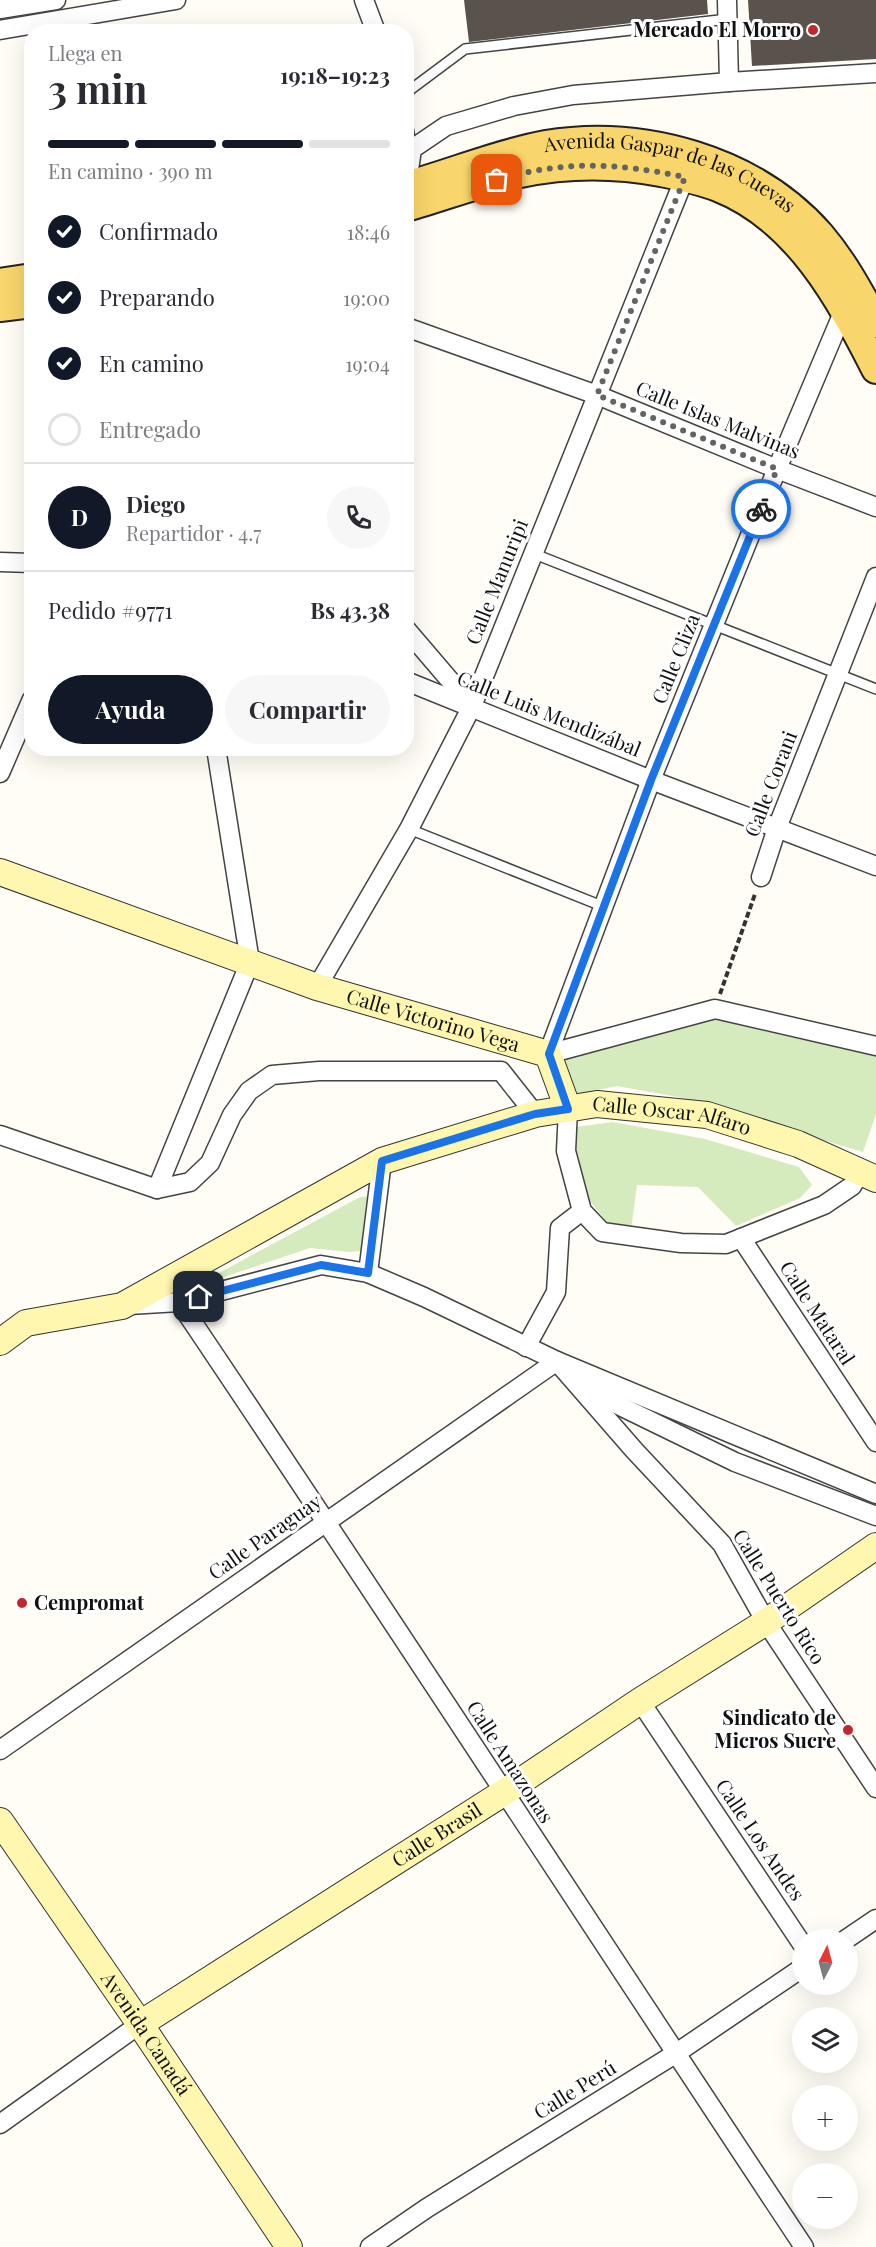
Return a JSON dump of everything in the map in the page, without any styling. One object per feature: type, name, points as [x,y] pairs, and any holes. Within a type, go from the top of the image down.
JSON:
[{"type":"main road","name":"Avenida Gaspar de las Cuevas","points":[[414,190],[522,150],[547,145],[594,141],[658,148],[715,163],[759,184],[797,213],[836,255],[876,369]]},
{"type":"main road","name":"Avenida Gaspar de las Cuevas","points":[[414,192],[555,167],[591,164],[620,166],[685,177],[719,187],[743,200],[774,222],[800,247],[824,276],[850,296],[876,323]]},
{"type":"main road","points":[[0,283],[24,279]]},
{"type":"main road","points":[[0,307],[24,304]]},
{"type":"street","points":[[0,9],[56,0]]},
{"type":"street","points":[[35,24],[176,0]]},
{"type":"street","points":[[364,0],[373,24]]},
{"type":"street","points":[[727,0],[729,82]]},
{"type":"street","points":[[0,30],[24,26]]},
{"type":"street","points":[[414,148],[446,126],[514,106],[573,95],[876,73]]},
{"type":"street","name":"Calle Manuripi","points":[[317,987],[409,829],[472,706],[685,177]]},
{"type":"street","name":"Calle Cliza","points":[[549,1054],[602,906],[651,780],[850,296]]},
{"type":"street","name":"Calle Islas Malvinas","points":[[414,330],[597,395],[876,507]]},
{"type":"street","points":[[0,562],[24,563]]},
{"type":"street","name":"Calle Corani","points":[[761,877],[777,828],[876,577]]},
{"type":"street","points":[[414,638],[472,706]]},
{"type":"street","name":"Calle Luis Mendizábal","points":[[414,684],[651,780],[876,866]]},
{"type":"street","points":[[0,773],[24,718]]},
{"type":"street","points":[[157,1189],[250,962],[217,756]]},
{"type":"street","name":"Calle Victorino Vega","points":[[0,872],[317,987],[549,1054]]},
{"type":"street","points":[[868,1175],[824,1205],[726,1244],[681,1243],[602,1232],[582,1211],[566,1151],[568,1109],[549,1054],[715,1009],[876,1046]]},
{"type":"street","points":[[0,1135],[157,1189],[190,1182],[210,1163],[232,1115],[249,1091],[272,1075],[319,1071],[501,1071],[535,1114]]},
{"type":"street","name":"Calle Oscar Alfaro","points":[[0,1325],[26,1323],[122,1306],[382,1161],[535,1114],[597,1104],[707,1115],[798,1144],[868,1175]]},
{"type":"street","points":[[368,1273],[382,1161]]},
{"type":"street","points":[[526,1347],[556,1292],[560,1228],[582,1211]]},
{"type":"street","name":"Calle Mataral","points":[[741,1238],[876,1443]]},
{"type":"street","points":[[122,1306],[179,1302],[321,1265],[368,1273],[424,1297],[557,1361],[876,1494]]},
{"type":"street","name":"Calle Amazonas","points":[[179,1302],[327,1522],[503,1793],[804,2247]]},
{"type":"street","points":[[0,1342],[26,1323]]},
{"type":"street","points":[[557,1361],[614,1403],[735,1462],[876,1516]]},
{"type":"street","name":"Calle Paraguay","points":[[0,1750],[557,1361]]},
{"type":"street","name":"Calle Puerto Rico","points":[[557,1361],[722,1544],[766,1622],[876,1788]]},
{"type":"street","name":"Calle Brasil","points":[[0,2124],[140,2024],[503,1793],[640,1701],[766,1622],[876,1546]]},
{"type":"street","name":"Calle Los Andes","points":[[640,1701],[792,1929]]},
{"type":"street","name":"Avenida Canadá","points":[[0,1821],[140,2024],[289,2247]]},
{"type":"street","points":[[858,1931],[876,1919]]},
{"type":"street","name":"Calle Perú","points":[[370,2247],[427,2208],[675,2054],[792,1975]]},
{"type":"lane","points":[[414,87],[465,49],[728,19]]},
{"type":"lane","points":[[532,553],[876,689]]},
{"type":"lane","points":[[409,829],[602,906]]},
{"type":"path","points":[[715,1009],[761,877]]},
{"type":"green space","points":[[720,1012],[876,1050],[876,1114],[863,1152],[678,1097],[617,1086],[575,1095],[550,1049],[560,1039],[678,1014]]},
{"type":"green space","points":[[613,1122],[705,1139],[799,1167],[812,1185],[800,1198],[736,1226],[698,1187],[637,1185],[631,1230],[607,1222],[589,1200],[569,1128]]},
{"type":"green space","points":[[369,1196],[362,1251],[310,1248],[191,1288],[360,1197]]},
{"type":"building","name":"Mercado El Morro","points":[[464,0],[707,0],[708,14],[469,42]]},
{"type":"building","name":"Mercado El Morro","points":[[748,0],[876,0],[876,59],[752,66]]},
{"type":"way so far","points":[[497,180],[555,167],[591,164],[620,166],[685,177],[597,395],[777,469],[761,509]]},
{"type":"place","name":"Mercado El Morro","points":[[813,30]]},
{"type":"place","name":"Cempromat","points":[[22,1603]]},
{"type":"place","name":"Sindicato de Micros Sucre","points":[[848,1730]]},
{"type":"route","points":[[199,1297],[321,1265],[368,1273],[382,1161],[535,1114],[568,1109],[549,1054],[602,906],[651,780],[761,509]]}]
